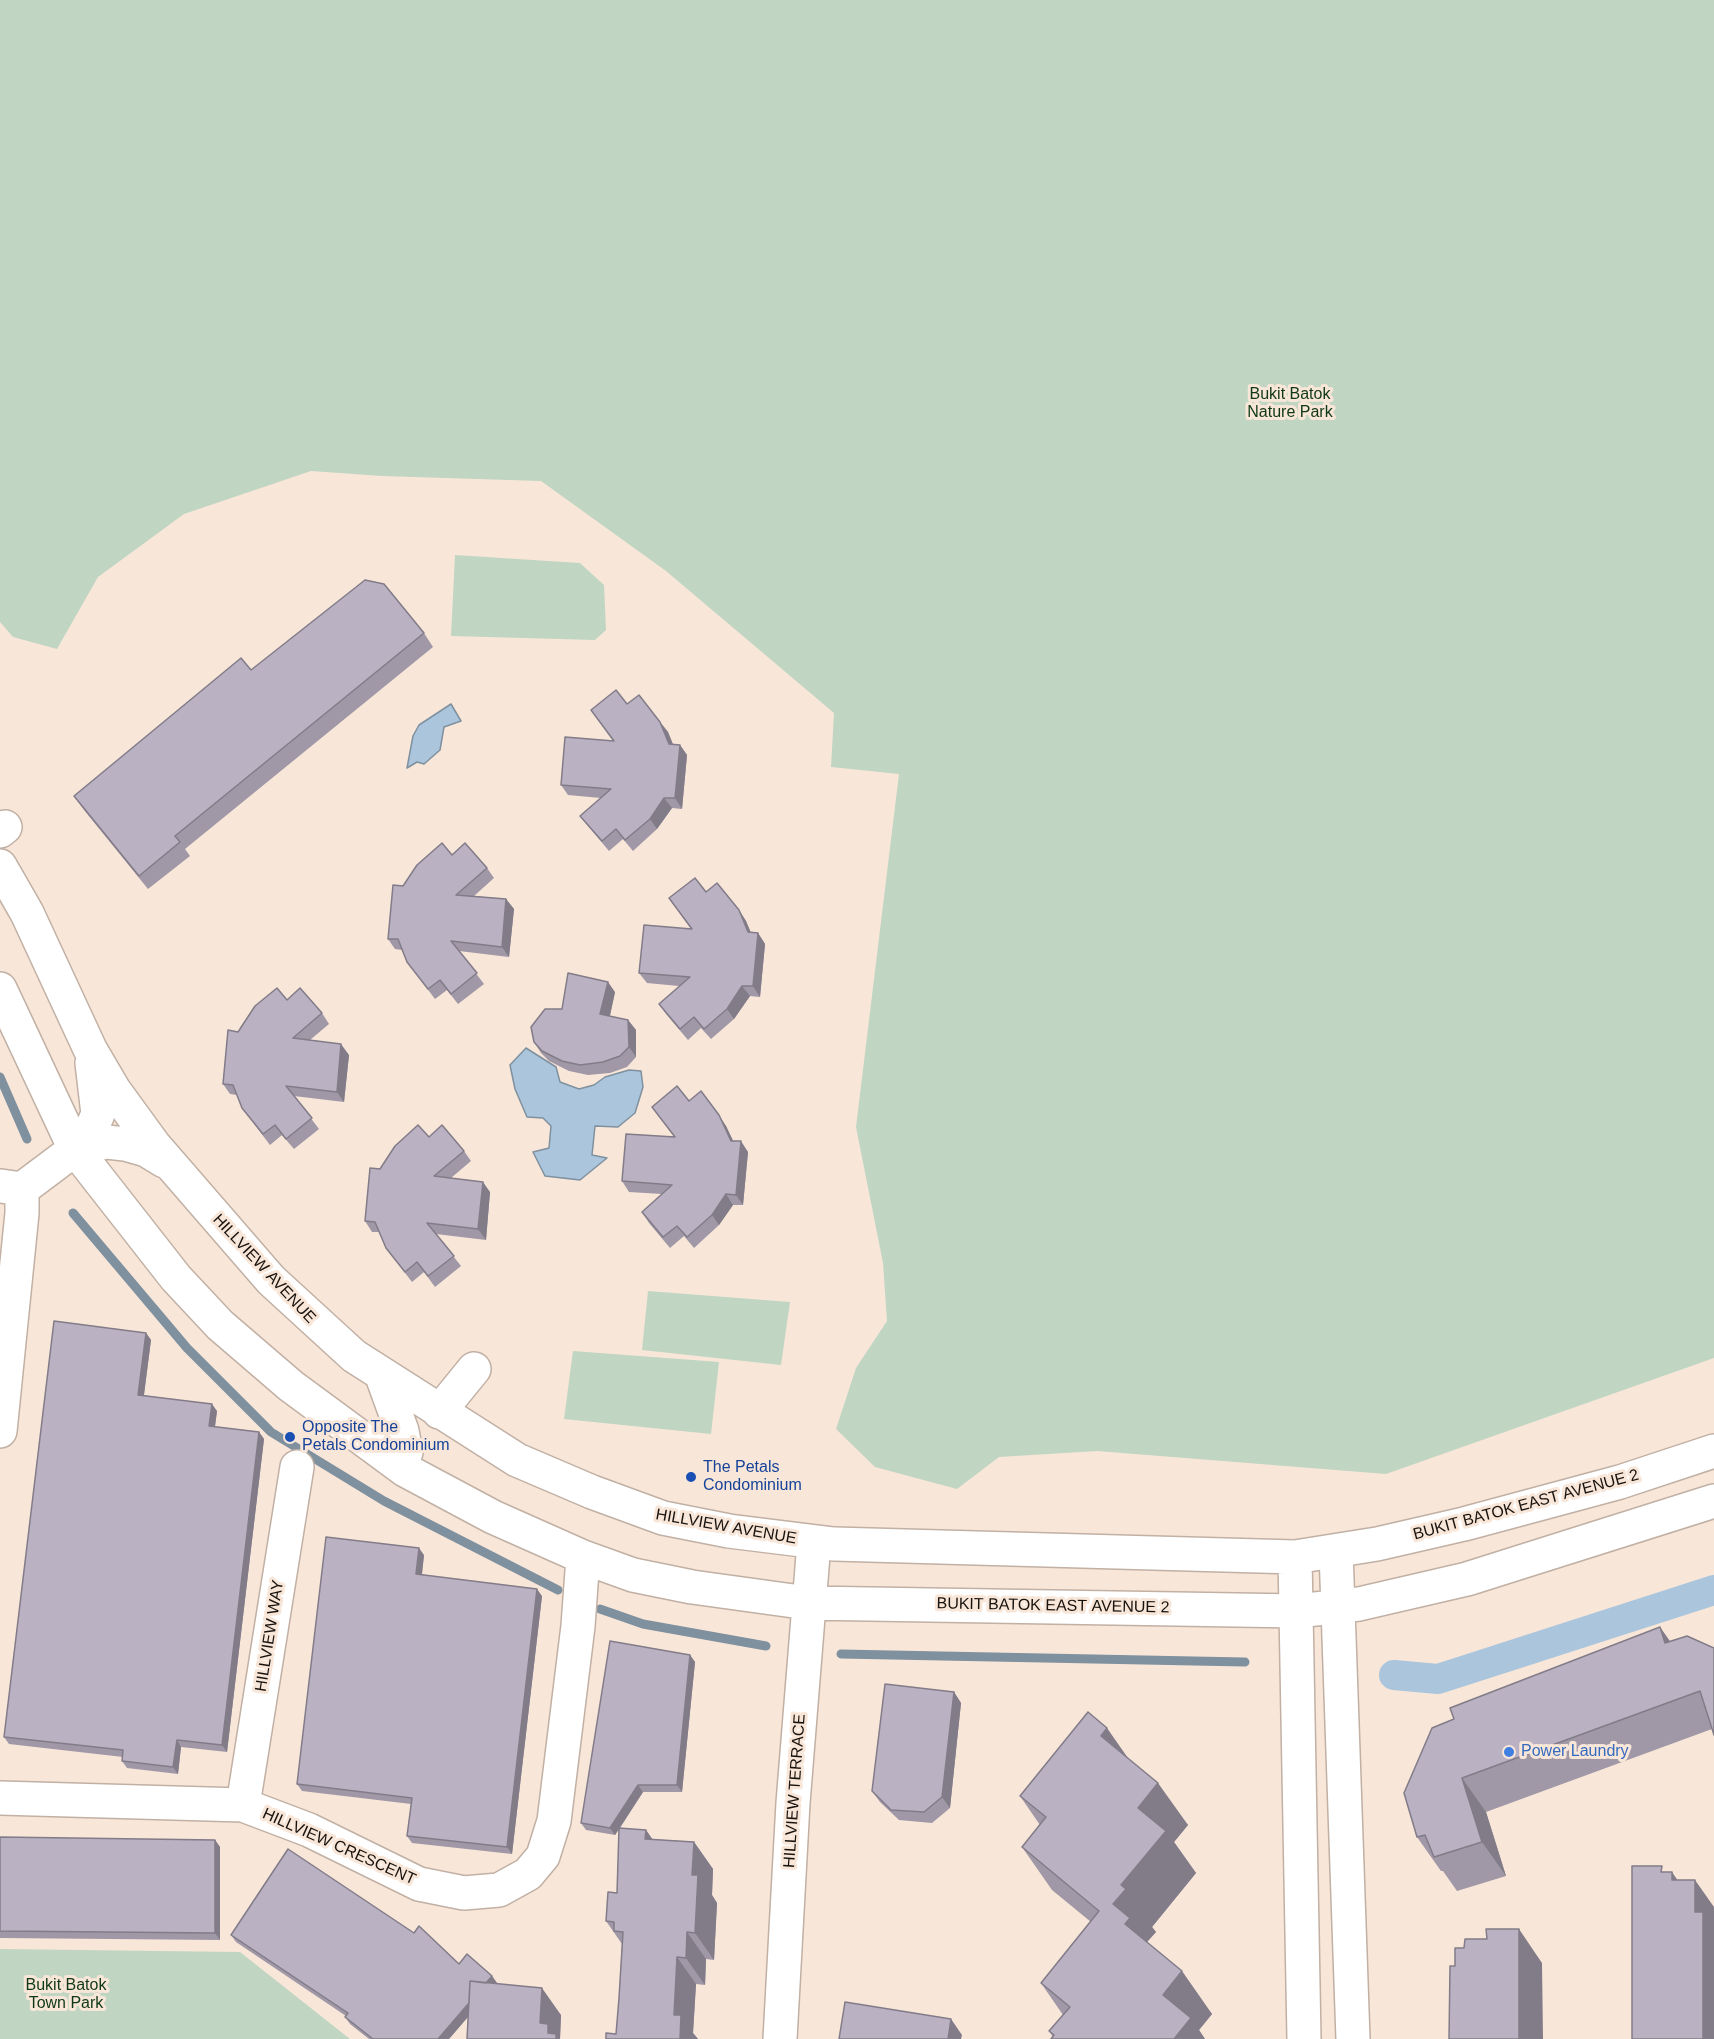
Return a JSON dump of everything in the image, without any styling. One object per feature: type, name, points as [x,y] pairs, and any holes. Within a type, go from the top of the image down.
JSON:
[{"type":"street","name":"HILLVIEW AVENUE","points":[[0,866],[27,913],[90,1049],[114,1090],[169,1163],[271,1280],[316,1324],[382,1376],[439,1412],[473,1422],[517,1460],[592,1492],[663,1518],[814,1543]]},
{"type":"street","points":[[0,989],[75,1149],[176,1278],[220,1325],[291,1386],[401,1467],[493,1517],[583,1557],[633,1575],[692,1587],[808,1603]]},
{"type":"street","points":[[0,1431],[11,1187],[86,1141],[98,1114],[90,1049]]},
{"type":"street","points":[[75,1149],[107,1142],[125,1144],[146,1150],[169,1163]]},
{"type":"street","points":[[439,1412],[474,1369]]},
{"type":"street","points":[[382,1376],[402,1431],[406,1452],[401,1467]]},
{"type":"street","name":"BUKIT BATOK EAST AVENUE 2","points":[[814,1543],[1295,1557],[1336,1551],[1464,1524],[1620,1482],[1714,1451]]},
{"type":"street","name":"HILLVIEW WAY","points":[[243,1805],[297,1467]]},
{"type":"street","name":"BUKIT BATOK EAST AVENUE 2","points":[[808,1603],[1298,1611],[1339,1607],[1467,1579],[1714,1501]]},
{"type":"street","name":"HILLVIEW TERRACE","points":[[780,2039],[808,1603],[814,1543]]},
{"type":"street","points":[[1336,1551],[1353,2039]]},
{"type":"street","name":"HILLVIEW CRESCENT","points":[[0,1798],[243,1805],[309,1830],[419,1884],[464,1893],[499,1890],[528,1874],[543,1856],[554,1821],[578,1626],[583,1557]]},
{"type":"street","points":[[1295,1557],[1298,1611],[1304,2039]]},
{"type":"green space","name":"Bukit Batok Nature Park","points":[[0,0],[1714,0],[1714,1358],[1386,1474],[1097,1451],[999,1457],[957,1489],[875,1467],[836,1429],[856,1368],[887,1321],[883,1263],[856,1127],[899,774],[831,767],[834,713],[666,571],[541,481],[382,476],[311,471],[184,514],[98,577],[57,649],[13,637],[0,622]]},
{"type":"green space","points":[[455,555],[580,563],[604,585],[606,630],[595,640],[451,636]]},
{"type":"green space","points":[[648,1291],[790,1302],[781,1365],[642,1350]]},
{"type":"green space","points":[[573,1351],[719,1362],[711,1434],[564,1419]]},
{"type":"green space","name":"Bukit Batok Town Park","points":[[0,1949],[240,1952],[350,2039],[0,2039]]},
{"type":"water","points":[[451,704],[461,721],[444,727],[440,750],[424,764],[417,762],[407,768],[413,736],[419,725]]},
{"type":"water","points":[[526,1048],[556,1067],[560,1082],[579,1089],[594,1085],[605,1077],[629,1070],[641,1071],[643,1087],[635,1113],[618,1127],[595,1126],[592,1155],[607,1158],[580,1180],[545,1176],[533,1152],[549,1148],[551,1126],[543,1118],[527,1117],[515,1089],[510,1065]]},
{"type":"building","points":[[365,580],[384,584],[424,633],[175,836],[180,842],[139,876],[74,796],[241,658],[251,670]]},
{"type":"building","points":[[616,690],[627,704],[639,695],[660,722],[669,744],[680,745],[675,798],[664,798],[650,819],[625,840],[616,829],[602,841],[580,816],[611,789],[561,785],[565,737],[614,741],[591,710]]},
{"type":"building","points":[[442,843],[452,855],[465,843],[487,868],[456,895],[506,899],[502,947],[451,941],[477,973],[451,994],[440,980],[428,989],[407,962],[398,939],[388,939],[393,885],[403,886],[417,865]]},
{"type":"building","points":[[695,878],[706,892],[717,883],[739,910],[748,932],[758,933],[753,986],[742,986],[727,1009],[704,1029],[694,1017],[680,1029],[659,1004],[690,977],[639,973],[644,925],[692,929],[669,898]]},
{"type":"building","points":[[568,973],[608,982],[600,1014],[628,1020],[629,1047],[620,1056],[603,1062],[580,1065],[562,1061],[542,1051],[534,1042],[531,1027],[545,1009],[562,1009]]},
{"type":"building","points":[[277,988],[287,1000],[300,988],[322,1013],[293,1038],[341,1044],[337,1092],[286,1086],[312,1118],[286,1139],[275,1125],[263,1134],[242,1108],[233,1085],[223,1084],[228,1030],[238,1032],[255,1006]]},
{"type":"building","points":[[677,1086],[689,1101],[701,1091],[719,1115],[731,1141],[741,1141],[736,1195],[726,1194],[712,1215],[687,1237],[677,1226],[663,1237],[642,1212],[672,1185],[622,1181],[626,1134],[675,1137],[652,1107]]},
{"type":"building","points":[[418,1125],[429,1137],[442,1125],[464,1151],[434,1176],[483,1182],[478,1229],[427,1223],[454,1256],[428,1276],[417,1262],[405,1272],[386,1248],[375,1222],[365,1221],[370,1168],[380,1169],[395,1146]]},
{"type":"building","points":[[54,1321],[146,1333],[138,1395],[212,1404],[209,1426],[259,1432],[222,1745],[177,1740],[173,1767],[122,1761],[123,1750],[4,1737]]},
{"type":"building","points":[[326,1537],[419,1548],[416,1574],[537,1589],[507,1847],[407,1836],[412,1798],[297,1784]]},
{"type":"building","points":[[1660,1627],[1665,1643],[1687,1636],[1714,1648],[1714,1735],[1700,1691],[1462,1778],[1482,1842],[1434,1857],[1425,1835],[1417,1837],[1404,1793],[1432,1728],[1454,1719],[1450,1708]]},
{"type":"building","points":[[610,1641],[690,1655],[677,1785],[638,1785],[610,1828],[581,1823]]},
{"type":"building","points":[[885,1684],[954,1692],[942,1797],[924,1812],[891,1810],[872,1791]]},
{"type":"building","points":[[1088,1712],[1107,1728],[1101,1736],[1158,1783],[1138,1808],[1166,1831],[1121,1885],[1126,1889],[1113,1904],[1130,1918],[1125,1924],[1182,1971],[1163,1995],[1191,2018],[1174,2039],[1051,2039],[1054,2035],[1049,2031],[1070,2007],[1041,1983],[1099,1911],[1022,1847],[1046,1817],[1020,1796]]},
{"type":"building","points":[[619,1828],[646,1830],[645,1839],[694,1842],[692,1875],[698,1875],[695,1933],[687,1932],[686,1958],[677,1957],[674,2015],[681,2015],[680,2039],[606,2039],[606,2033],[616,2034],[619,1998],[623,1932],[614,1931],[614,1922],[606,1921],[608,1892],[617,1893]]},
{"type":"building","points":[[0,1837],[215,1840],[215,1933],[0,1931]]},
{"type":"building","points":[[288,1849],[414,1933],[419,1926],[459,1964],[467,1954],[492,1976],[486,1983],[470,1981],[469,2003],[438,2039],[373,2039],[345,2017],[348,2013],[231,1935]]},
{"type":"building","points":[[1632,1866],[1662,1866],[1661,1872],[1672,1872],[1672,1880],[1695,1880],[1695,1912],[1703,1912],[1703,2039],[1632,2039]]},
{"type":"building","points":[[1486,1929],[1519,1929],[1519,2039],[1449,2039],[1450,1966],[1455,1966],[1455,1948],[1464,1948],[1465,1939],[1487,1939]]},
{"type":"building","points":[[470,1981],[542,1988],[540,2023],[548,2024],[548,2033],[556,2034],[556,2039],[467,2039]]},
{"type":"building","points":[[845,2002],[951,2019],[948,2039],[839,2039]]},
{"type":"waterway","points":[[0,1077],[27,1139]]},
{"type":"waterway","points":[[73,1213],[187,1348],[271,1432],[384,1501],[558,1590]]},
{"type":"waterway","points":[[1394,1675],[1438,1679],[1714,1590]]},
{"type":"waterway","points":[[600,1609],[643,1624],[766,1646]]},
{"type":"waterway","points":[[841,1654],[1245,1662]]},
{"type":"place","name":"Opposite The Petals Condominium","points":[[290,1437]]},
{"type":"place","name":"The Petals Condominium","points":[[691,1477]]},
{"type":"place","name":"Power Laundry","points":[[1509,1752]]}]
